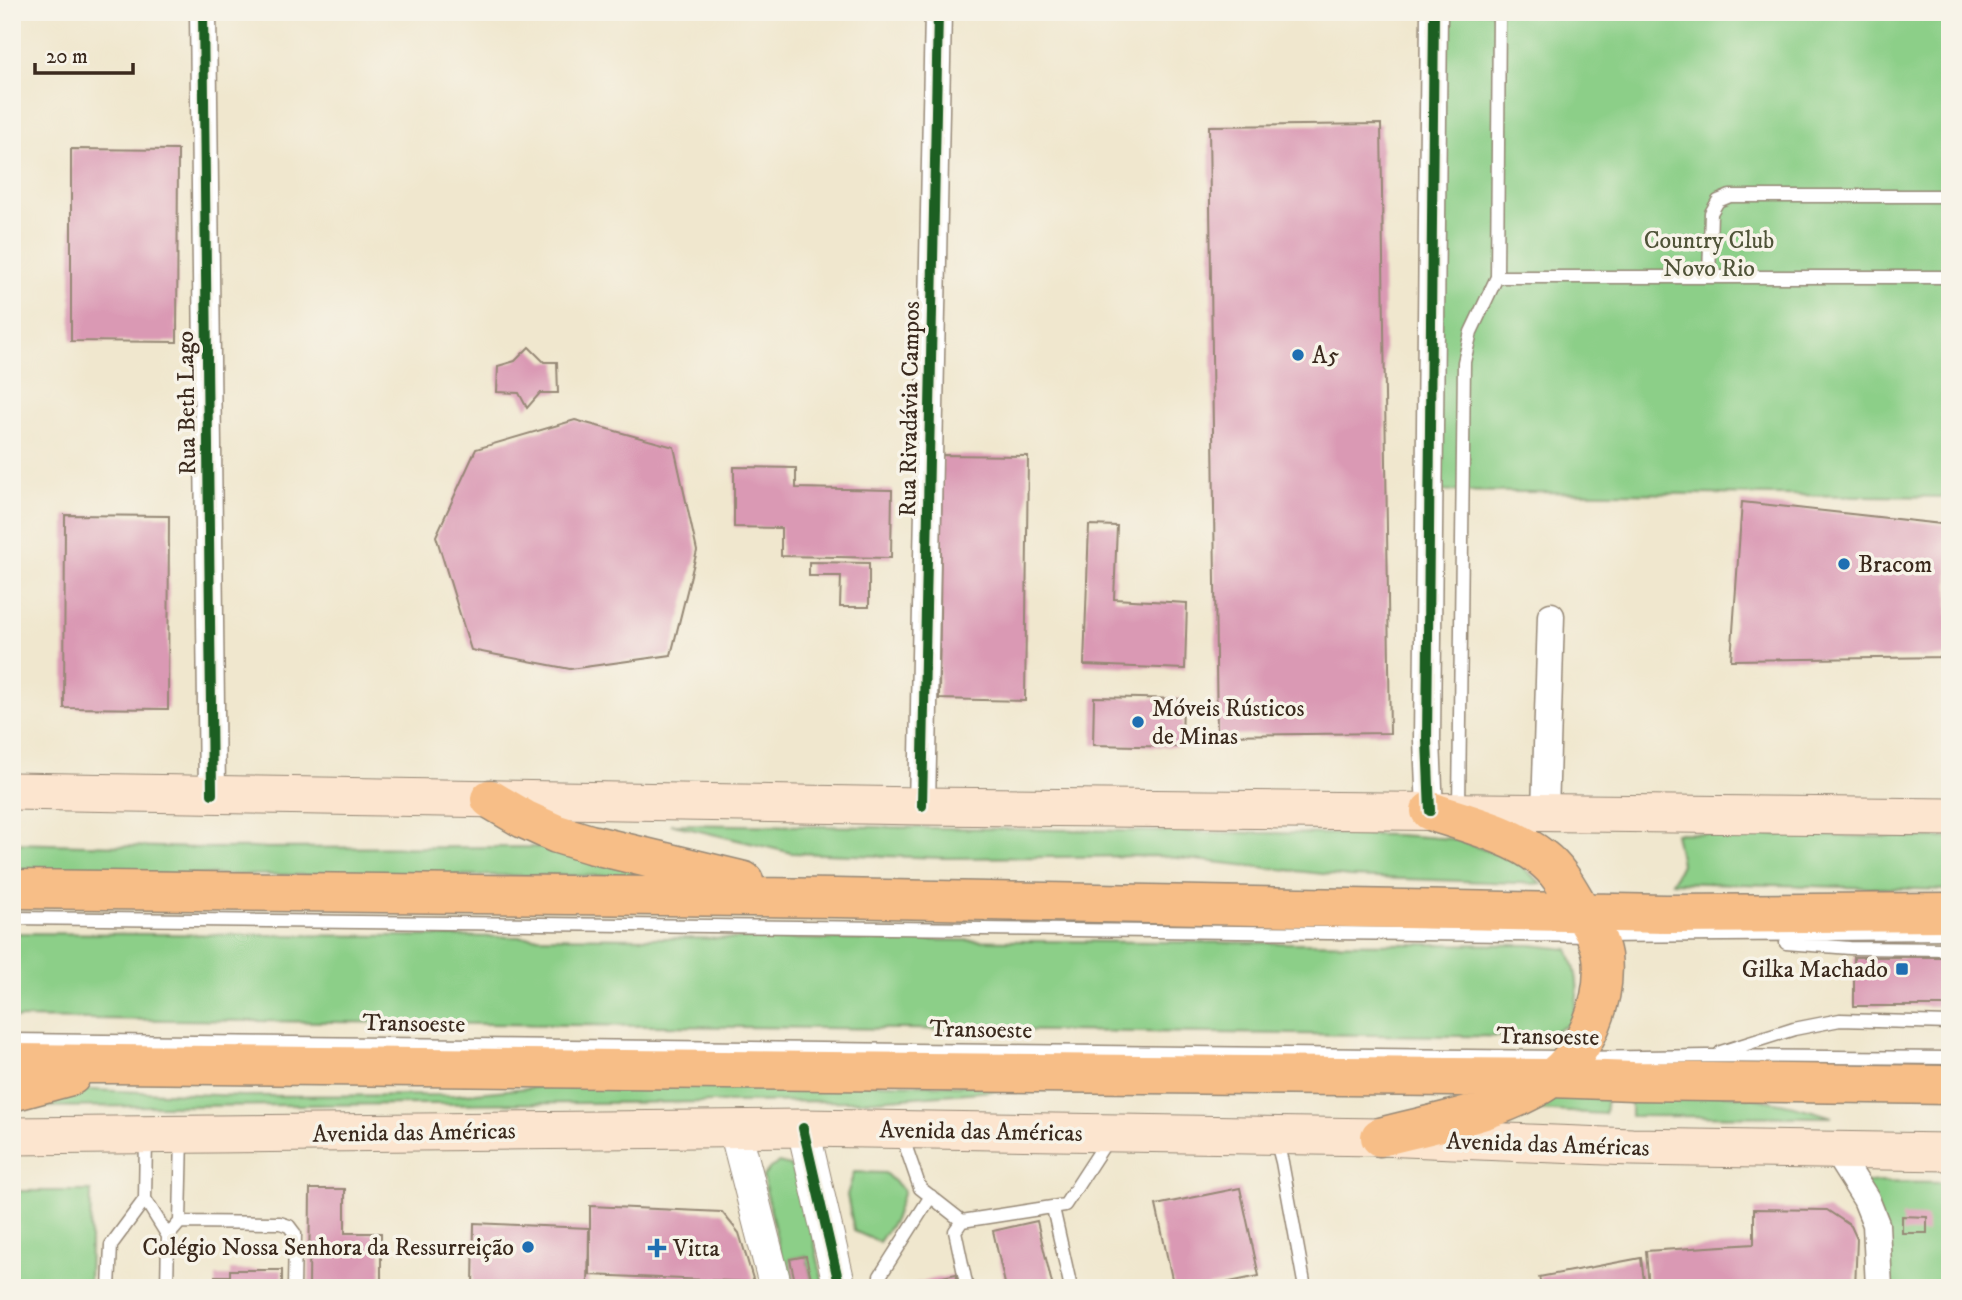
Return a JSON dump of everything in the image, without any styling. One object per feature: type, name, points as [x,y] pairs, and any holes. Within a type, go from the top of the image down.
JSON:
[{"type":"highway","points":[[490,799],[557,834],[590,844],[724,877],[836,898]]},
{"type":"highway","points":[[1380,1137],[1509,1102],[1561,1068],[1589,1030],[1597,1008],[1602,957],[1589,923],[1562,879],[1542,858],[1500,835],[1444,811]]},
{"type":"highway","points":[[12,889],[836,898],[1589,923],[1666,914],[1950,912]]},
{"type":"highway","points":[[12,1063],[1561,1068],[1633,1081],[1950,1086]]},
{"type":"highway","points":[[12,1092],[65,1079],[101,1064]]},
{"type":"main road","points":[[12,791],[922,806],[1950,817]]},
{"type":"main road","name":"Avenida das Américas","points":[[12,1136],[803,1128],[1380,1137],[1619,1147],[1950,1152]]},
{"type":"street","name":"Rua Beth Lago","points":[[203,12],[212,794]]},
{"type":"street","name":"Rua Rivadávia Campos","points":[[922,806],[938,12]]},
{"type":"street","points":[[1434,12],[1427,740],[1444,811]]},
{"type":"street","points":[[1545,812],[1551,616]]},
{"type":"street","points":[[803,1128],[840,1288]]},
{"type":"street","points":[[735,1129],[776,1288]]},
{"type":"street","points":[[1835,1150],[1866,1199],[1876,1224],[1879,1288]]},
{"type":"lane","points":[[1444,811],[1458,757],[1464,362],[1471,332],[1497,276],[1499,12]]},
{"type":"lane","points":[[1709,276],[1711,213],[1718,201],[1730,196],[1950,196]]},
{"type":"lane","points":[[1497,276],[1950,277]]},
{"type":"lane","points":[[12,918],[1589,923],[1708,937],[1850,948],[1950,949]]},
{"type":"lane","points":[[1708,937],[1950,933]]},
{"type":"lane","points":[[1707,1056],[1794,1029],[1840,1020],[1950,1023]]},
{"type":"lane","name":"Transoeste","points":[[12,1040],[1561,1068],[1634,1059],[1707,1056],[1950,1058]]},
{"type":"lane","points":[[900,1129],[920,1188],[962,1221]]},
{"type":"lane","points":[[967,1288],[955,1231],[962,1221],[1065,1205],[1112,1133]]},
{"type":"lane","points":[[146,1134],[145,1199],[168,1236],[167,1288]]},
{"type":"lane","points":[[168,1236],[180,1222],[182,1134]]},
{"type":"lane","points":[[1275,1135],[1305,1288]]},
{"type":"lane","points":[[879,1288],[880,1276],[931,1196]]},
{"type":"lane","points":[[109,1288],[111,1245],[145,1199]]},
{"type":"lane","points":[[1053,1208],[1071,1288]]},
{"type":"lane","points":[[180,1222],[280,1223],[289,1226],[295,1234],[294,1288]]},
{"type":"green space","name":"Country Club Novo Rio","points":[[1442,12],[1950,12],[1950,497],[1434,491]]},
{"type":"green space","points":[[670,824],[1397,835],[1454,839],[1514,860],[1542,884],[1350,877],[1159,856],[945,858],[792,853]]},
{"type":"green space","points":[[1675,833],[1950,838],[1950,890],[1672,882],[1681,864]]},
{"type":"green space","points":[[12,843],[198,848],[550,847],[681,876],[12,874]]},
{"type":"green space","points":[[12,933],[1531,945],[1568,949],[1577,977],[1577,994],[1571,1024],[1539,1037],[12,1018]]},
{"type":"green space","points":[[622,1079],[1047,1087],[863,1101],[12,1107],[65,1089],[242,1096],[455,1095]]},
{"type":"green space","points":[[1571,1088],[1608,1089],[1605,1114],[1533,1110]]},
{"type":"green space","points":[[1631,1090],[1733,1095],[1832,1117],[1631,1116]]},
{"type":"green space","points":[[779,1163],[790,1166],[803,1188],[824,1288],[788,1288],[763,1177],[770,1168]],"holes":[[[806,1256],[812,1282],[797,1286],[790,1259]]]},
{"type":"green space","points":[[854,1172],[885,1173],[904,1191],[894,1220],[879,1242],[854,1231],[847,1195]]},
{"type":"green space","points":[[1865,1182],[1950,1183],[1950,1203],[1943,1224],[1941,1288],[1887,1288]]},
{"type":"green space","points":[[12,1191],[91,1191],[89,1288],[12,1288]]},
{"type":"building","name":"A5","points":[[1381,124],[1390,733],[1217,735],[1209,126]]},
{"type":"building","points":[[71,149],[178,150],[177,342],[71,341]]},
{"type":"building","points":[[529,347],[544,362],[557,362],[558,393],[540,393],[527,408],[519,393],[497,392],[498,366],[515,361]]},
{"type":"building","points":[[575,420],[674,447],[697,551],[671,655],[570,669],[471,650],[436,536],[476,449]]},
{"type":"building","points":[[942,455],[1028,456],[1025,701],[939,699]]},
{"type":"building","points":[[734,467],[796,468],[796,488],[892,490],[891,558],[781,556],[781,528],[734,527]]},
{"type":"building","name":"Bracom","points":[[1742,502],[1950,525],[1947,657],[1731,660]]},
{"type":"building","points":[[65,515],[169,516],[168,709],[64,708]]},
{"type":"building","points":[[1089,525],[1117,526],[1114,599],[1187,603],[1185,669],[1084,665]]},
{"type":"building","points":[[809,562],[869,563],[869,607],[840,607],[841,576],[809,576]]},
{"type":"building","name":"Móveis Rústicos de Minas","points":[[1094,697],[1183,699],[1182,747],[1093,745]]},
{"type":"building","name":"Gilka Machado","points":[[1854,957],[1950,957],[1950,1006],[1854,1006]]},
{"type":"building","points":[[1240,1188],[1259,1276],[1200,1288],[1174,1288],[1156,1205]]},
{"type":"building","points":[[310,1189],[345,1189],[345,1233],[381,1233],[381,1288],[309,1288]]},
{"type":"building","points":[[590,1206],[722,1212],[739,1233],[754,1282],[590,1275]]},
{"type":"building","points":[[1754,1209],[1827,1210],[1851,1226],[1857,1239],[1855,1288],[1649,1288],[1646,1251],[1754,1244]]},
{"type":"building","points":[[1902,1216],[1927,1217],[1927,1233],[1902,1233]]},
{"type":"building","points":[[1037,1221],[1053,1288],[1006,1288],[993,1231]]},
{"type":"building","points":[[474,1223],[589,1228],[588,1288],[473,1288]]},
{"type":"building","points":[[806,1256],[812,1283],[796,1286],[790,1259]]},
{"type":"building","points":[[1641,1258],[1645,1288],[1542,1288],[1539,1277]]},
{"type":"building","points":[[230,1270],[282,1270],[282,1288],[215,1288],[215,1276],[230,1276]]},
{"type":"building","points":[[956,1274],[959,1288],[898,1288],[898,1287]]},
{"type":"cycle path","points":[[203,12],[212,794]]},
{"type":"cycle path","points":[[922,806],[938,12]]},
{"type":"cycle path","points":[[1430,811],[1427,740],[1434,12]]},
{"type":"cycle path","points":[[803,1128],[840,1288]]},
{"type":"place","name":"A5","points":[[1298,355]]},
{"type":"place","name":"Bracom","points":[[1844,564]]},
{"type":"place","name":"Móveis Rústicos de Minas","points":[[1138,722]]},
{"type":"place","name":"Gilka Machado","points":[[1902,969]]},
{"type":"place","name":"Colégio Nossa Senhora da Ressurreição","points":[[528,1247]]},
{"type":"place","name":"Vitta","points":[[657,1248]]}]
